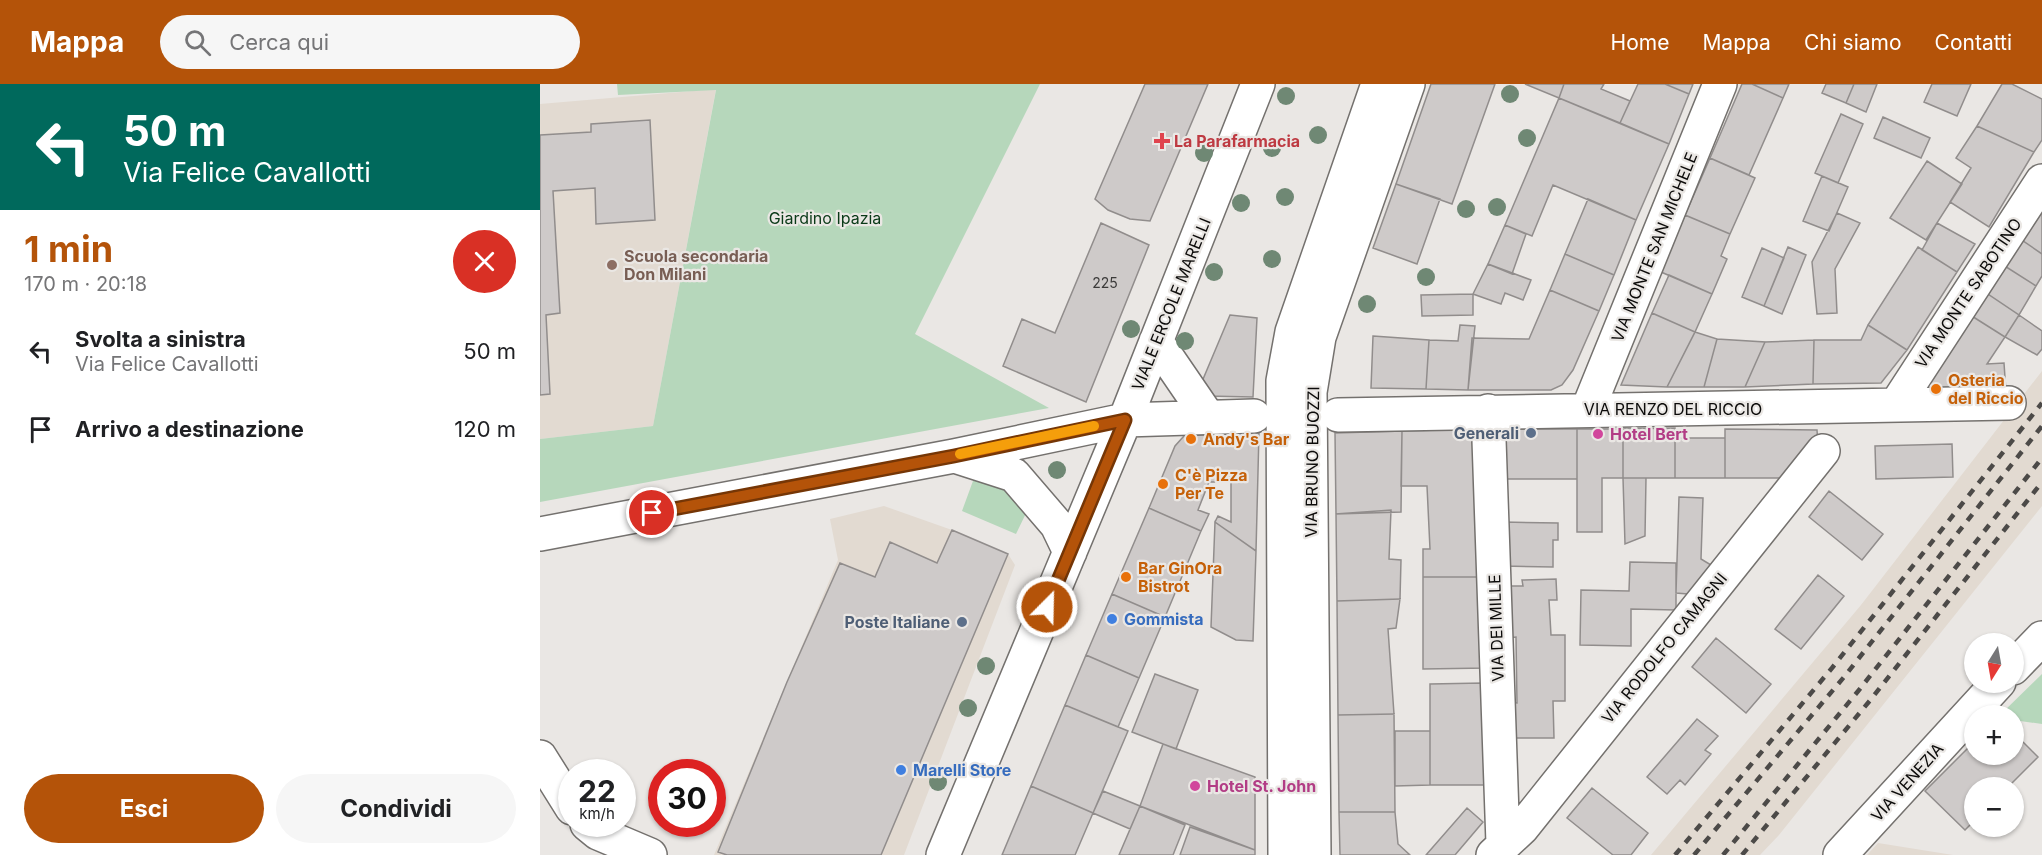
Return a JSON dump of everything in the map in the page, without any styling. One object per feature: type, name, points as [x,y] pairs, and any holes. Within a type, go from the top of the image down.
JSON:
[{"type":"street","name":"VIALE ERCOLE MARELLI","points":[[943,855],[1125,420],[1258,84]]},
{"type":"street","name":"VIA BRUNO BUOZZI","points":[[1285,855],[1283,381],[1292,332],[1378,84]]},
{"type":"street","name":"VIA BRUNO BUOZZI","points":[[1314,855],[1310,392],[1319,337],[1408,84]]},
{"type":"street","name":"VIA MONTE SAN MICHELE","points":[[1588,409],[1720,84]]},
{"type":"street","name":"VIA MONTE SABOTINO","points":[[1896,405],[2042,181]]},
{"type":"street","points":[[1156,341],[1208,417]]},
{"type":"street","name":"VIA RENZO DEL RICCIO","points":[[1338,415],[2009,403]]},
{"type":"street","name":"VIA DEI MILLE","points":[[1488,411],[1498,849]]},
{"type":"street","points":[[540,534],[954,456],[1125,420],[1254,416]]},
{"type":"street","name":"VIA RODOLFO CAMAGNI","points":[[1498,849],[1522,828],[1823,451]]},
{"type":"street","points":[[954,456],[1014,475],[1058,525],[1070,552]]},
{"type":"street","points":[[2024,657],[2042,638]]},
{"type":"street","name":"VIA VENEZIA","points":[[1840,855],[1989,693]]},
{"type":"street","points":[[540,758],[558,786]]},
{"type":"street","points":[[607,837],[650,855]]},
{"type":"shaded area","name":"Scuola secondaria Don Milani","points":[[716,89],[653,426],[540,439],[540,104]]},
{"type":"shaded area","points":[[2042,371],[2042,506],[1779,835],[1760,855],[1651,855],[1861,605]]},
{"type":"shaded area","points":[[884,506],[952,530],[1008,554],[1015,565],[904,855],[714,855],[722,837],[726,837],[726,826],[838,560],[830,519]]},
{"type":"shaded area","points":[[1878,843],[1953,855],[1867,855]]},
{"type":"green space","name":"Giardino Ipazia","points":[[617,84],[1040,84],[915,334],[1049,408],[540,502],[540,439],[653,426],[716,90],[618,95]]},
{"type":"green space","points":[[977,470],[1030,505],[1016,534],[962,511]]},
{"type":"green space","points":[[2042,674],[2042,724],[2024,722],[2024,705],[2010,705]]},
{"type":"building","points":[[1145,84],[1208,84],[1150,221],[1130,219],[1108,210],[1095,199]]},
{"type":"building","points":[[1431,84],[1495,84],[1452,204],[1396,184]]},
{"type":"building","points":[[1525,84],[1564,84],[1559,98]]},
{"type":"building","points":[[1564,84],[1604,84],[1601,89],[1630,101],[1620,123],[1559,98]]},
{"type":"building","points":[[1638,84],[1665,84],[1689,94],[1669,144],[1620,123]]},
{"type":"building","points":[[1665,84],[1693,84],[1689,94]]},
{"type":"building","points":[[1742,84],[1752,84],[1783,98],[1749,175],[1710,158]]},
{"type":"building","points":[[1752,84],[1789,84],[1783,98]]},
{"type":"building","points":[[1826,84],[1854,84],[1846,103],[1822,93]]},
{"type":"building","points":[[1854,84],[1877,84],[1866,112],[1846,103]]},
{"type":"building","points":[[1932,84],[1971,84],[1957,116],[1924,102]]},
{"type":"building","points":[[2002,84],[2012,84],[2042,99],[2042,140],[2034,152],[1977,126]]},
{"type":"building","points":[[1559,98],[1669,144],[1636,220],[1553,185],[1532,236],[1505,225]]},
{"type":"building","points":[[1841,114],[1863,124],[1838,183],[1815,173]]},
{"type":"building","points":[[1883,117],[1930,138],[1921,158],[1874,138]]},
{"type":"building","points":[[650,120],[655,220],[596,224],[595,188],[553,191],[560,313],[546,315],[550,394],[540,395],[540,135],[591,132],[591,124]]},
{"type":"building","points":[[1977,126],[2034,152],[1989,227],[1950,202],[1971,168],[1956,158]]},
{"type":"building","points":[[1710,158],[1755,178],[1730,234],[1685,215]]},
{"type":"building","points":[[1927,161],[1962,184],[1926,240],[1890,218]]},
{"type":"building","points":[[1822,176],[1848,187],[1829,231],[1803,221]]},
{"type":"building","points":[[1396,184],[1440,199],[1417,264],[1373,248]]},
{"type":"building","points":[[1588,199],[1636,220],[1614,275],[1565,254]]},
{"type":"building","points":[[2042,199],[2042,254],[2016,236]]},
{"type":"building","points":[[1837,213],[1860,223],[1835,269],[1837,313],[1817,314],[1812,262]]},
{"type":"building","points":[[1685,215],[1730,234],[1721,256],[1727,259],[1712,294],[1661,272]]},
{"type":"building","points":[[1101,223],[1149,245],[1086,402],[1003,366],[1022,319],[1055,333]]},
{"type":"building","points":[[1937,223],[1975,244],[1957,272],[1922,250]]},
{"type":"building","points":[[1505,225],[1526,234],[1512,274],[1488,264]]},
{"type":"building","points":[[2016,236],[2042,254],[2042,276],[2036,286],[2000,263]]},
{"type":"building","points":[[1788,247],[1806,255],[1782,314],[1764,306]]},
{"type":"building","points":[[1918,247],[1957,272],[1907,350],[1868,325]]},
{"type":"building","points":[[1762,248],[1784,258],[1764,306],[1742,297]]},
{"type":"building","points":[[1565,254],[1614,275],[1599,311],[1550,290]]},
{"type":"building","points":[[2000,263],[2036,286],[2019,315],[1982,290]]},
{"type":"building","points":[[1488,264],[1531,280],[1523,300],[1505,293],[1501,304],[1473,294]]},
{"type":"building","points":[[1669,275],[1712,294],[1695,332],[1652,313]]},
{"type":"building","points":[[1550,290],[1599,311],[1573,370],[1562,385],[1551,390],[1468,390],[1472,338],[1529,339]]},
{"type":"building","points":[[1982,290],[2019,315],[2005,337],[1967,313]]},
{"type":"building","points":[[1473,294],[1473,315],[1422,316],[1421,295]]},
{"type":"building","points":[[1652,313],[1695,332],[1667,387],[1621,385]]},
{"type":"building","points":[[1967,313],[2005,337],[1987,364],[2004,363],[2006,392],[1933,395],[1922,382]]},
{"type":"building","points":[[1230,315],[1257,318],[1253,397],[1207,396],[1201,384]]},
{"type":"building","points":[[2019,315],[2042,331],[2042,349],[2037,355],[2005,337]]},
{"type":"building","points":[[1460,325],[1475,326],[1468,390],[1426,389],[1429,340],[1458,341]]},
{"type":"building","points":[[1868,325],[1907,350],[1881,383],[1813,384],[1814,340],[1861,340]]},
{"type":"building","points":[[1695,332],[1717,339],[1704,387],[1667,387]]},
{"type":"building","points":[[1373,336],[1429,340],[1426,389],[1371,388]]},
{"type":"building","points":[[1717,339],[1765,342],[1745,387],[1704,387]]},
{"type":"building","points":[[1814,340],[1813,384],[1745,387],[1765,342]]},
{"type":"building","points":[[1675,428],[1675,478],[1623,478],[1623,429]]},
{"type":"building","points":[[1479,429],[1484,577],[1423,577],[1423,549],[1430,549],[1427,486],[1401,486],[1402,431]]},
{"type":"building","points":[[1503,429],[1577,429],[1577,479],[1503,479]]},
{"type":"building","points":[[1577,429],[1623,429],[1623,478],[1602,478],[1602,532],[1577,532]]},
{"type":"building","points":[[1725,429],[1817,430],[1818,445],[1791,478],[1725,478]]},
{"type":"building","points":[[1402,431],[1401,512],[1336,514],[1335,433]]},
{"type":"building","points":[[1259,432],[1256,551],[1215,522],[1218,516],[1231,522],[1231,482],[1209,482],[1198,510],[1209,514],[1201,531],[1149,508],[1175,446],[1184,436]]},
{"type":"building","points":[[1675,438],[1725,438],[1725,478],[1675,478]]},
{"type":"building","points":[[1952,444],[1953,477],[1876,479],[1875,446]]},
{"type":"building","points":[[1623,478],[1646,478],[1645,536],[1625,544]]},
{"type":"building","points":[[1829,491],[1883,534],[1862,560],[1809,517]]},
{"type":"building","points":[[1679,497],[1703,498],[1701,559],[1711,565],[1688,594],[1676,593]]},
{"type":"building","points":[[1149,508],[1201,531],[1165,617],[1112,594]]},
{"type":"building","points":[[1391,510],[1389,559],[1401,560],[1400,599],[1337,601],[1336,514]]},
{"type":"building","points":[[1215,522],[1256,551],[1253,641],[1236,640],[1211,627]]},
{"type":"building","points":[[1503,522],[1558,523],[1558,540],[1553,540],[1553,567],[1503,566]]},
{"type":"building","points":[[952,530],[1008,554],[881,855],[727,855],[718,852],[787,682],[840,563],[875,577],[890,542],[937,563]]},
{"type":"building","points":[[1630,562],[1676,563],[1676,610],[1631,609],[1631,646],[1580,645],[1581,590],[1629,591]]},
{"type":"building","points":[[1818,575],[1844,596],[1801,649],[1775,629]]},
{"type":"building","points":[[1423,577],[1484,577],[1487,668],[1423,669]]},
{"type":"building","points":[[1556,579],[1557,600],[1549,600],[1551,635],[1565,635],[1565,701],[1553,701],[1554,738],[1503,738],[1503,702],[1517,703],[1516,637],[1506,638],[1504,586],[1523,586],[1522,580]]},
{"type":"building","points":[[1112,594],[1165,617],[1139,678],[1086,655]]},
{"type":"building","points":[[1400,599],[1396,628],[1388,629],[1394,714],[1338,715],[1337,601]]},
{"type":"building","points":[[1716,638],[1771,684],[1746,713],[1692,667]]},
{"type":"building","points":[[1086,655],[1139,678],[1118,727],[1065,705]]},
{"type":"building","points":[[1155,674],[1198,690],[1176,749],[1132,732]]},
{"type":"building","points":[[1483,683],[1484,785],[1430,785],[1430,684]]},
{"type":"building","points":[[1065,705],[1128,731],[1093,813],[1031,786]]},
{"type":"building","points":[[1394,714],[1395,812],[1339,812],[1338,715]]},
{"type":"building","points":[[1697,719],[1718,736],[1705,750],[1711,754],[1685,785],[1680,780],[1667,794],[1647,777]]},
{"type":"building","points":[[1395,731],[1430,731],[1430,785],[1395,786]]},
{"type":"building","points":[[2024,743],[2038,757],[2018,777],[1964,777],[1964,829],[1925,791],[1964,752],[1964,765],[2024,765]]},
{"type":"building","points":[[1163,744],[1255,777],[1255,850],[1140,806]]},
{"type":"building","points":[[1031,786],[1093,813],[1075,855],[1002,855]]},
{"type":"building","points":[[1592,788],[1648,833],[1631,855],[1613,855],[1567,818]]},
{"type":"building","points":[[1103,791],[1140,806],[1130,829],[1093,813]]},
{"type":"building","points":[[1140,806],[1185,825],[1173,855],[1119,855]]},
{"type":"building","points":[[1467,808],[1483,822],[1455,855],[1426,855]]},
{"type":"building","points":[[1339,812],[1395,812],[1398,844],[1410,855],[1340,855]]},
{"type":"building","points":[[1190,827],[1255,850],[1255,855],[1180,855]]},
{"type":"railway","points":[[1675,855],[1832,668],[2042,403]]},
{"type":"railway","points":[[1694,855],[1844,677],[2042,426]]},
{"type":"railway","points":[[1723,855],[1859,690],[2042,458]]},
{"type":"railway","points":[[1742,855],[1872,698],[2042,482]]},
{"type":"slow traffic","points":[[960,454],[1094,426]]},
{"type":"place","name":"La Parafarmacia","points":[[1162,141]]},
{"type":"place","name":"Scuola secondaria Don Milani","points":[[612,265]]},
{"type":"place","name":"Osteria del Riccio","points":[[1936,389]]},
{"type":"place","name":"Generali","points":[[1531,433]]},
{"type":"place","name":"Hotel Bert","points":[[1598,434]]},
{"type":"place","name":"Andy's Bar","points":[[1191,439]]},
{"type":"place","name":"C'è Pizza Per Te","points":[[1163,484]]},
{"type":"place","name":"Bar GinOra Bistrot","points":[[1126,577]]},
{"type":"place","name":"Gommista","points":[[1112,619]]},
{"type":"place","name":"Poste Italiane","points":[[962,622]]},
{"type":"place","name":"Marelli Store","points":[[901,770]]},
{"type":"place","name":"Hotel St. John","points":[[1195,786]]},
{"type":"route","points":[[652,513],[954,456],[1125,420],[1047,607]]}]
